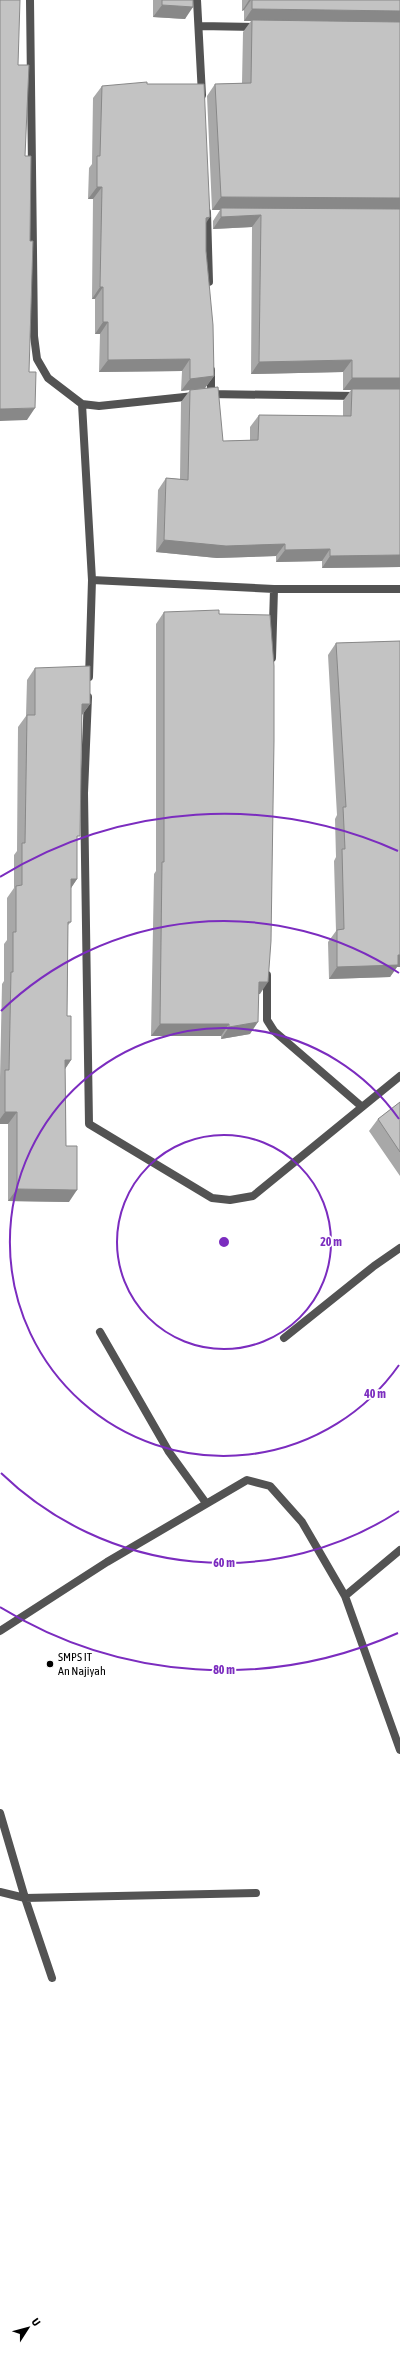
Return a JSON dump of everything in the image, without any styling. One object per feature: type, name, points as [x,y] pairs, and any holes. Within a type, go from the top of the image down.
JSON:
[{"type":"street","points":[[30,0],[34,336],[38,359],[48,378],[82,404],[100,406],[211,393],[368,396]]},
{"type":"street","points":[[198,0],[202,105]]},
{"type":"street","points":[[199,26],[269,27]]},
{"type":"street","points":[[206,199],[211,215],[209,292]]},
{"type":"street","points":[[210,362],[211,393]]},
{"type":"street","points":[[82,404],[92,580],[84,793],[89,1124],[212,1198],[230,1200],[253,1196],[259,1192],[361,1106],[400,1076]]},
{"type":"street","points":[[92,580],[274,589],[400,589]]},
{"type":"street","points":[[272,668],[274,589]]},
{"type":"street","points":[[267,968],[267,1020],[274,1031],[361,1106]]},
{"type":"street","points":[[284,1338],[374,1266],[400,1248]]},
{"type":"street","points":[[100,1332],[169,1452],[206,1503]]},
{"type":"street","points":[[0,1631],[107,1562],[247,1480],[270,1486],[302,1522],[345,1596],[400,1750]]},
{"type":"street","points":[[345,1596],[400,1550]]},
{"type":"street","points":[[0,1813],[25,1898],[52,1978]]},
{"type":"street","points":[[0,1892],[25,1898],[256,1893]]},
{"type":"building","points":[[0,0],[20,0],[18,65],[29,65],[25,156],[31,156],[30,241],[33,241],[29,372],[36,372],[35,408],[0,409]]},
{"type":"building","points":[[162,0],[193,0],[193,7],[162,5]]},
{"type":"building","points":[[252,0],[400,0],[400,11],[252,9]]},
{"type":"building","points":[[252,20],[400,22],[400,198],[221,197],[215,84],[251,83]]},
{"type":"building","points":[[147,82],[147,84],[204,84],[210,217],[206,218],[206,251],[213,325],[214,376],[190,379],[190,359],[108,360],[108,322],[103,322],[103,287],[100,287],[102,187],[97,187],[97,156],[100,156],[102,86]]},
{"type":"building","points":[[221,208],[400,209],[400,378],[352,378],[352,360],[259,362],[261,215],[221,217]]},
{"type":"building","points":[[218,387],[223,441],[258,440],[259,415],[351,416],[352,389],[400,389],[400,555],[330,556],[330,549],[285,550],[285,544],[226,546],[164,540],[166,478],[188,480],[190,390]]},
{"type":"building","points":[[219,610],[219,614],[270,615],[274,666],[274,741],[271,941],[268,982],[259,982],[258,1022],[229,1027],[229,1024],[160,1024],[162,862],[164,862],[164,612]]},
{"type":"building","points":[[400,641],[400,955],[398,955],[398,965],[337,967],[337,930],[344,929],[342,849],[345,849],[343,807],[346,807],[336,643]]},
{"type":"building","points":[[90,666],[90,704],[82,704],[80,836],[77,836],[77,879],[71,879],[71,922],[68,922],[67,1016],[71,1016],[71,1060],[65,1060],[66,1146],[77,1146],[77,1190],[17,1189],[17,1112],[5,1112],[5,1070],[9,1070],[13,932],[16,932],[16,886],[22,885],[22,843],[25,843],[27,715],[35,715],[35,668]]},
{"type":"building","points":[[400,1102],[400,1152],[378,1119]]},
{"type":"place","name":"SMPS IT An Najiyah","points":[[50,1664]]}]
